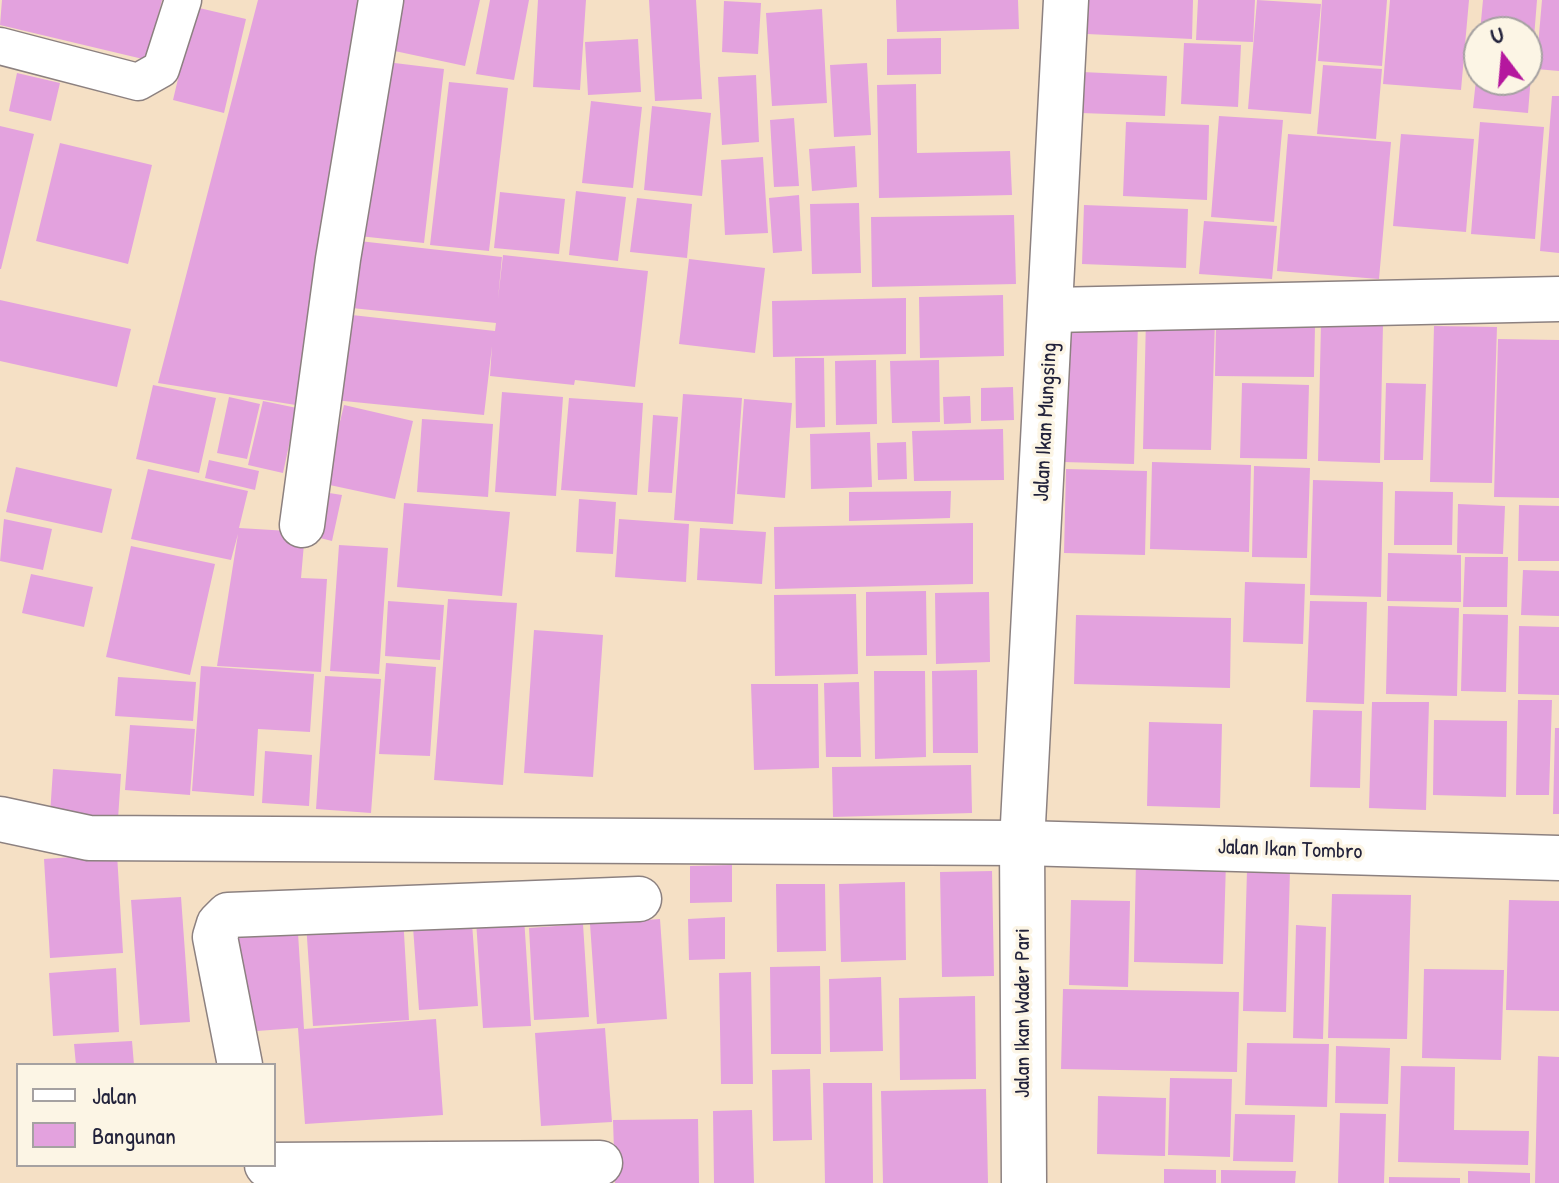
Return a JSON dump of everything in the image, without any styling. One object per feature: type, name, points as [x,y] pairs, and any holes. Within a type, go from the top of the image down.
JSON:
[{"type":"street","points":[[302,525],[338,259],[381,0]]},
{"type":"street","name":"Jalan Ikan Mungsing","points":[[1022,843],[1066,0]]},
{"type":"street","points":[[1052,310],[1559,299]]},
{"type":"street","name":"Jalan Ikan Tombro","points":[[6,820],[89,838],[1022,843],[1559,858]]},
{"type":"street","name":"Jalan Ikan Wader Pari","points":[[1022,843],[1024,1183]]},
{"type":"street","points":[[240,1063],[215,937],[219,924],[228,915],[639,899]]},
{"type":"street","points":[[276,1165],[504,1175],[600,1163]]},
{"type":"lane","points":[[0,46],[138,82],[161,69],[183,0]]},
{"type":"building","points":[[2,0],[162,0],[147,60],[0,25]]},
{"type":"building","points":[[258,0],[359,0],[302,406],[158,383]]},
{"type":"building","points":[[401,0],[480,0],[465,66],[390,50]]},
{"type":"building","points":[[490,0],[529,0],[514,80],[476,74]]},
{"type":"building","points":[[538,0],[586,0],[580,90],[533,87]]},
{"type":"building","points":[[649,0],[696,0],[702,99],[655,101]]},
{"type":"building","points":[[896,0],[1018,0],[1019,29],[897,32]]},
{"type":"building","points":[[1088,0],[1193,0],[1192,39],[1087,34]]},
{"type":"building","points":[[1198,0],[1255,0],[1253,42],[1196,40]]},
{"type":"building","points":[[1257,0],[1321,4],[1311,114],[1248,109]]},
{"type":"building","points":[[1322,0],[1387,0],[1382,66],[1318,61]]},
{"type":"building","points":[[1390,0],[1469,0],[1468,16],[1463,16],[1461,90],[1383,84]]},
{"type":"building","points":[[1483,0],[1537,0],[1536,16],[1482,16]]},
{"type":"building","points":[[1542,0],[1559,0],[1559,71],[1543,70]]},
{"type":"building","points":[[724,1],[761,3],[758,54],[722,52]]},
{"type":"building","points":[[195,7],[246,19],[224,113],[173,100]]},
{"type":"building","points":[[822,9],[827,103],[772,106],[766,13]]},
{"type":"building","points":[[941,38],[941,74],[887,75],[887,39]]},
{"type":"building","points":[[638,39],[641,92],[588,95],[585,42]]},
{"type":"building","points":[[1184,43],[1241,45],[1238,107],[1181,104]]},
{"type":"building","points":[[378,61],[444,69],[424,243],[359,236]]},
{"type":"building","points":[[867,63],[871,135],[834,137],[830,65]]},
{"type":"building","points":[[1323,65],[1382,69],[1376,139],[1317,134]]},
{"type":"building","points":[[1082,72],[1167,76],[1165,116],[1081,113]]},
{"type":"building","points":[[17,73],[60,83],[51,121],[9,111]]},
{"type":"building","points":[[756,75],[759,142],[722,145],[718,77]]},
{"type":"building","points":[[449,82],[508,88],[489,251],[430,245]]},
{"type":"building","points":[[916,84],[917,153],[1010,151],[1012,195],[879,198],[877,85]]},
{"type":"building","points":[[1474,96],[1529,96],[1528,113],[1473,108]]},
{"type":"building","points":[[1552,96],[1559,96],[1559,253],[1540,251]]},
{"type":"building","points":[[591,101],[642,107],[633,188],[582,183]]},
{"type":"building","points":[[652,106],[711,113],[702,196],[644,190]]},
{"type":"building","points":[[1219,116],[1283,120],[1274,222],[1211,217]]},
{"type":"building","points":[[794,118],[799,186],[774,187],[770,120]]},
{"type":"building","points":[[1126,122],[1209,125],[1207,200],[1123,196]]},
{"type":"building","points":[[1480,122],[1544,127],[1535,239],[1471,234]]},
{"type":"building","points":[[0,126],[34,134],[1,269],[0,269]]},
{"type":"building","points":[[1288,134],[1391,142],[1379,279],[1277,271]]},
{"type":"building","points":[[1401,134],[1474,139],[1466,232],[1393,226]]},
{"type":"building","points":[[60,143],[152,165],[128,264],[36,241]]},
{"type":"building","points":[[855,146],[857,187],[812,191],[809,149]]},
{"type":"building","points":[[763,157],[768,233],[725,235],[721,160]]},
{"type":"building","points":[[576,191],[626,197],[618,261],[569,255]]},
{"type":"building","points":[[500,192],[565,199],[559,254],[494,248]]},
{"type":"building","points":[[799,195],[802,251],[773,253],[769,198]]},
{"type":"building","points":[[637,198],[692,204],[687,258],[630,252]]},
{"type":"building","points":[[859,203],[861,273],[812,274],[810,204]]},
{"type":"building","points":[[1084,205],[1188,209],[1186,268],[1082,264]]},
{"type":"building","points":[[1014,215],[1016,284],[872,287],[871,217]]},
{"type":"building","points":[[1204,221],[1277,226],[1272,279],[1199,274]]},
{"type":"building","points":[[350,240],[502,257],[498,299],[503,255],[648,271],[635,387],[575,380],[574,385],[490,376],[492,346],[484,415],[334,400],[343,314],[495,331],[496,323],[342,307]]},
{"type":"building","points":[[689,259],[765,268],[755,353],[679,344]]},
{"type":"building","points":[[1003,295],[1004,356],[920,358],[919,297]]},
{"type":"building","points":[[906,298],[906,354],[773,357],[772,301]]},
{"type":"building","points":[[0,300],[131,329],[117,387],[0,361]]},
{"type":"building","points":[[1146,318],[1215,321],[1211,450],[1143,449]]},
{"type":"building","points":[[1067,321],[1138,323],[1134,464],[1063,462]]},
{"type":"building","points":[[1321,323],[1383,324],[1380,463],[1318,461]]},
{"type":"building","points":[[1216,325],[1315,326],[1314,377],[1215,376]]},
{"type":"building","points":[[1434,326],[1497,327],[1492,483],[1430,482]]},
{"type":"building","points":[[1498,339],[1559,340],[1559,498],[1494,497]]},
{"type":"building","points":[[795,358],[824,358],[825,427],[796,428]]},
{"type":"building","points":[[876,360],[877,424],[836,425],[835,361]]},
{"type":"building","points":[[939,360],[940,422],[892,423],[890,361]]},
{"type":"building","points":[[1242,383],[1309,385],[1307,459],[1240,458]]},
{"type":"building","points":[[1386,383],[1426,384],[1423,460],[1384,460]]},
{"type":"building","points":[[153,385],[216,398],[199,473],[136,459]]},
{"type":"building","points":[[1013,387],[1014,420],[981,421],[981,388]]},
{"type":"building","points":[[502,392],[563,397],[556,496],[495,492]]},
{"type":"building","points":[[683,394],[742,398],[733,524],[674,520]]},
{"type":"building","points":[[970,396],[971,423],[944,424],[943,397]]},
{"type":"building","points":[[229,397],[260,404],[247,459],[217,453]]},
{"type":"building","points":[[569,398],[643,403],[637,495],[561,490]]},
{"type":"building","points":[[744,399],[792,403],[785,498],[737,494]]},
{"type":"building","points":[[263,401],[297,408],[283,473],[248,465]]},
{"type":"building","points":[[344,405],[413,421],[395,499],[325,484]]},
{"type":"building","points":[[653,415],[678,417],[672,493],[648,492]]},
{"type":"building","points":[[422,419],[493,424],[488,497],[417,492]]},
{"type":"building","points":[[1003,429],[1004,480],[914,481],[912,431]]},
{"type":"building","points":[[870,432],[872,487],[811,489],[810,434]]},
{"type":"building","points":[[906,442],[907,479],[878,480],[877,443]]},
{"type":"building","points":[[209,460],[259,471],[255,490],[205,478]]},
{"type":"building","points":[[1152,462],[1251,465],[1249,552],[1150,549]]},
{"type":"building","points":[[1254,466],[1310,468],[1307,558],[1252,557]]},
{"type":"building","points":[[16,467],[112,489],[102,533],[6,512]]},
{"type":"building","points":[[148,469],[248,491],[239,528],[305,532],[301,578],[327,579],[321,672],[217,666],[238,534],[231,560],[131,539]]},
{"type":"building","points":[[1066,469],[1147,471],[1145,555],[1064,553]]},
{"type":"building","points":[[1313,480],[1383,482],[1381,597],[1310,595]]},
{"type":"building","points":[[951,491],[950,518],[849,521],[849,492]]},
{"type":"building","points":[[1395,491],[1453,492],[1452,545],[1394,545]]},
{"type":"building","points":[[323,492],[342,495],[332,541],[312,536]]},
{"type":"building","points":[[579,499],[616,502],[613,554],[576,552]]},
{"type":"building","points":[[404,503],[510,512],[502,596],[397,587]]},
{"type":"building","points":[[1458,504],[1505,506],[1503,554],[1457,553]]},
{"type":"building","points":[[1519,505],[1559,506],[1559,561],[1518,561]]},
{"type":"building","points":[[4,519],[52,529],[43,570],[0,561]]},
{"type":"building","points":[[619,519],[689,524],[686,582],[615,577]]},
{"type":"building","points":[[973,523],[973,584],[775,589],[774,527]]},
{"type":"building","points":[[700,528],[766,532],[762,584],[697,580]]},
{"type":"building","points":[[339,545],[388,548],[379,674],[330,671]]},
{"type":"building","points":[[131,546],[215,564],[190,675],[106,657]]},
{"type":"building","points":[[1388,553],[1461,555],[1461,602],[1387,601]]},
{"type":"building","points":[[1465,557],[1508,557],[1507,607],[1463,607]]},
{"type":"building","points":[[1523,570],[1559,571],[1559,616],[1521,615]]},
{"type":"building","points":[[31,574],[93,587],[84,627],[22,613]]},
{"type":"building","points":[[1245,582],[1305,584],[1303,644],[1243,642]]},
{"type":"building","points":[[926,591],[927,655],[866,656],[866,592]]},
{"type":"building","points":[[989,592],[990,662],[936,664],[935,593]]},
{"type":"building","points":[[856,594],[858,674],[775,676],[774,595]]},
{"type":"building","points":[[448,599],[517,603],[503,785],[434,780]]},
{"type":"building","points":[[388,601],[444,605],[440,660],[385,656]]},
{"type":"building","points":[[1310,601],[1367,602],[1364,704],[1306,702]]},
{"type":"building","points":[[1388,606],[1459,608],[1457,696],[1386,694]]},
{"type":"building","points":[[1463,614],[1508,615],[1506,692],[1461,691]]},
{"type":"building","points":[[1076,615],[1231,618],[1230,688],[1074,684]]},
{"type":"building","points":[[1519,626],[1559,627],[1559,695],[1518,694]]},
{"type":"building","points":[[534,630],[603,635],[593,777],[524,773]]},
{"type":"building","points":[[386,663],[436,667],[430,756],[379,754]]},
{"type":"building","points":[[201,666],[314,674],[310,732],[258,729],[254,796],[192,791]]},
{"type":"building","points":[[977,670],[978,753],[933,753],[932,671]]},
{"type":"building","points":[[874,671],[925,671],[926,757],[875,759]]},
{"type":"building","points":[[325,676],[381,679],[371,813],[316,809]]},
{"type":"building","points":[[118,677],[196,682],[193,721],[115,716]]},
{"type":"building","points":[[859,682],[861,757],[826,757],[824,683]]},
{"type":"building","points":[[751,684],[818,684],[819,768],[754,770]]},
{"type":"building","points":[[1518,700],[1552,700],[1549,795],[1516,795]]},
{"type":"building","points":[[1372,702],[1429,702],[1426,810],[1369,808]]},
{"type":"building","points":[[1313,710],[1362,711],[1360,788],[1310,787]]},
{"type":"building","points":[[1434,720],[1507,721],[1506,797],[1433,795]]},
{"type":"building","points":[[1149,722],[1222,724],[1220,808],[1147,806]]},
{"type":"building","points":[[130,725],[195,729],[190,795],[125,790]]},
{"type":"building","points":[[1555,728],[1559,728],[1559,814],[1553,814]]},
{"type":"building","points":[[265,751],[312,755],[309,806],[262,803]]},
{"type":"building","points":[[971,765],[972,813],[833,817],[832,767]]},
{"type":"building","points":[[53,769],[121,774],[118,819],[50,815]]},
{"type":"building","points":[[117,854],[123,953],[50,958],[44,859]]},
{"type":"building","points":[[1136,860],[1226,862],[1223,964],[1134,962]]},
{"type":"building","points":[[732,865],[732,902],[690,903],[690,866]]},
{"type":"building","points":[[1247,870],[1290,870],[1286,1012],[1243,1011]]},
{"type":"building","points":[[992,871],[994,976],[942,977],[940,872]]},
{"type":"building","points":[[905,882],[906,960],[841,962],[839,884]]},
{"type":"building","points":[[776,884],[825,884],[826,951],[777,952]]},
{"type":"building","points":[[1332,894],[1411,895],[1407,1039],[1328,1038]]},
{"type":"building","points":[[181,897],[190,1022],[140,1025],[131,900]]},
{"type":"building","points":[[1071,900],[1130,901],[1128,987],[1069,985]]},
{"type":"building","points":[[1509,900],[1559,901],[1559,1011],[1506,1010]]},
{"type":"building","points":[[403,916],[409,1020],[313,1026],[306,923]]},
{"type":"building","points":[[297,917],[304,1029],[436,1019],[443,1115],[305,1124],[298,1028],[243,1032],[236,921]]},
{"type":"building","points":[[524,917],[531,1026],[483,1028],[476,920]]},
{"type":"building","points":[[725,917],[725,959],[689,960],[688,919]]},
{"type":"building","points":[[660,919],[667,1019],[597,1024],[590,924]]},
{"type":"building","points":[[472,923],[478,1006],[419,1010],[413,927]]},
{"type":"building","points":[[583,924],[589,1017],[534,1020],[529,928]]},
{"type":"building","points":[[1296,925],[1326,927],[1323,1039],[1293,1038]]},
{"type":"building","points":[[820,966],[821,1054],[771,1054],[770,967]]},
{"type":"building","points":[[116,968],[119,1032],[53,1036],[49,973]]},
{"type":"building","points":[[1424,969],[1504,970],[1501,1060],[1422,1058]]},
{"type":"building","points":[[751,972],[753,1084],[721,1084],[719,973]]},
{"type":"building","points":[[881,977],[883,1051],[830,1052],[829,979]]},
{"type":"building","points":[[1063,989],[1239,992],[1237,1072],[1061,1069]]},
{"type":"building","points":[[975,996],[976,1079],[900,1080],[899,998]]},
{"type":"building","points":[[605,1028],[612,1122],[541,1126],[535,1033]]},
{"type":"building","points":[[132,1041],[134,1063],[76,1063],[74,1044]]},
{"type":"building","points":[[1247,1043],[1329,1044],[1327,1107],[1245,1105]]},
{"type":"building","points":[[1336,1046],[1390,1048],[1388,1104],[1335,1103]]},
{"type":"building","points":[[1538,1056],[1559,1057],[1559,1183],[1535,1183]]},
{"type":"building","points":[[1401,1066],[1455,1067],[1454,1130],[1529,1131],[1528,1165],[1398,1162]]},
{"type":"building","points":[[810,1069],[812,1140],[773,1141],[772,1070]]},
{"type":"building","points":[[1170,1078],[1232,1079],[1230,1157],[1168,1155]]},
{"type":"building","points":[[823,1083],[872,1083],[873,1183],[825,1183]]},
{"type":"building","points":[[986,1089],[988,1183],[883,1183],[881,1091]]},
{"type":"building","points":[[1098,1096],[1166,1098],[1165,1156],[1097,1154]]},
{"type":"building","points":[[752,1110],[754,1183],[714,1183],[713,1111]]},
{"type":"building","points":[[1340,1113],[1386,1114],[1384,1183],[1338,1183]]},
{"type":"building","points":[[1235,1114],[1295,1115],[1293,1162],[1233,1161]]},
{"type":"building","points":[[698,1119],[699,1183],[615,1183],[613,1120]]},
{"type":"building","points":[[1164,1169],[1216,1170],[1216,1183],[1164,1183]]},
{"type":"building","points":[[1221,1170],[1296,1171],[1295,1183],[1221,1183]]},
{"type":"building","points":[[1468,1171],[1530,1173],[1530,1183],[1468,1183]]},
{"type":"building","points":[[1389,1177],[1460,1178],[1460,1183],[1389,1183]]}]
